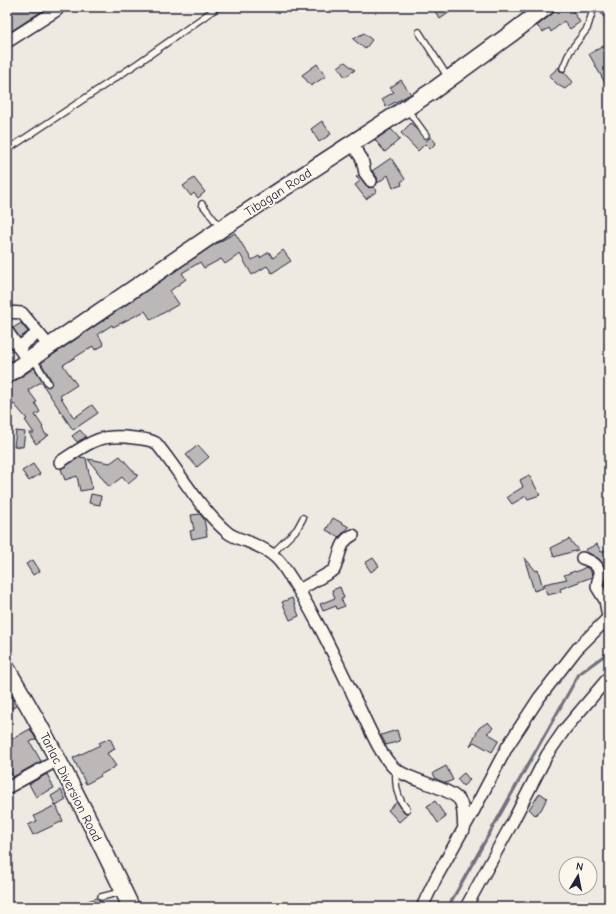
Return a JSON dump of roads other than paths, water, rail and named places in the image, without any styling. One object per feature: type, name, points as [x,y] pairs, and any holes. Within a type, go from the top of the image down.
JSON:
[{"type":"main road","name":"Tibagan Road","points":[[7,375],[221,229],[449,79],[512,33],[538,9]]},
{"type":"main road","name":"Tarlac Diversion Road","points":[[7,669],[33,712],[131,907]]},
{"type":"street","points":[[7,42],[56,10],[55,7]]},
{"type":"street","points":[[352,144],[362,159],[365,173],[371,181]]},
{"type":"street","points":[[7,312],[22,313],[49,346]]},
{"type":"street","points":[[7,331],[30,359]]},
{"type":"street","points":[[19,347],[38,333]]},
{"type":"street","points":[[60,462],[94,441],[111,436],[153,441],[160,448],[206,510],[228,533],[272,554],[282,565],[298,590],[328,644],[378,746],[396,770],[438,787],[459,798],[462,803],[464,830]]},
{"type":"street","points":[[298,590],[334,570],[343,544],[353,535]]},
{"type":"street","points":[[422,907],[436,878],[464,830],[507,747],[539,698],[577,649],[609,617],[605,600],[597,587],[600,574],[599,570],[593,562],[582,558]]},
{"type":"street","points":[[466,907],[547,755],[565,729],[609,677]]},
{"type":"street","points":[[7,788],[58,760]]},
{"type":"lane","points":[[7,150],[138,63],[218,7]]},
{"type":"lane","points":[[563,68],[570,51],[587,29],[594,7]]},
{"type":"lane","points":[[601,7],[609,18]]},
{"type":"lane","points":[[419,32],[449,79]]},
{"type":"lane","points":[[406,108],[426,135]]},
{"type":"lane","points":[[202,204],[221,229]]},
{"type":"lane","points":[[30,359],[48,383]]},
{"type":"lane","points":[[272,554],[297,529],[303,518]]},
{"type":"lane","points":[[396,770],[396,784],[399,798],[407,809]]},
{"type":"lane","points":[[101,897],[124,891]]},
{"type":"waterway","points":[[448,907],[579,674],[609,652]]}]
